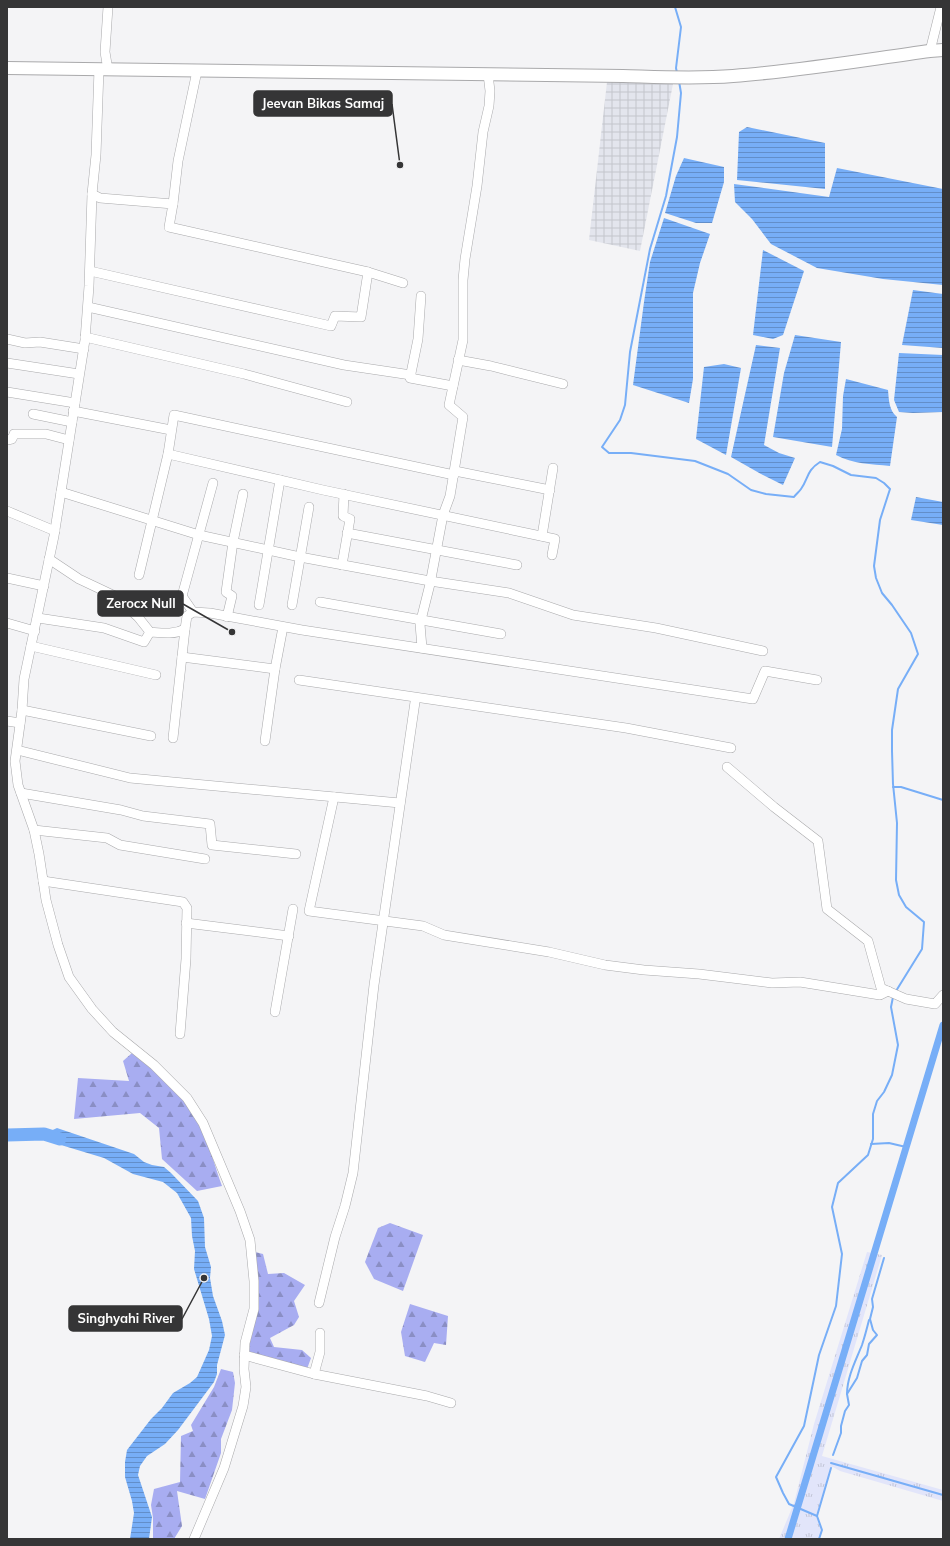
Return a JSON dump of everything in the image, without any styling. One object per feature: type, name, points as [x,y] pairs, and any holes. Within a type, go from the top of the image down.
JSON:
[{"type":"main road","points":[[7,68],[686,78],[733,76],[796,70],[943,50]]},
{"type":"street","points":[[108,7],[92,194],[90,270],[84,349],[55,531],[24,679],[22,710],[15,761],[18,785],[34,830],[40,854],[46,900],[58,946],[69,977],[92,1009],[113,1032],[154,1065],[187,1098],[203,1123],[240,1211],[250,1240],[254,1281],[254,1308],[245,1343],[244,1355],[246,1387],[243,1406],[224,1468],[194,1539]]},
{"type":"street","points":[[930,51],[940,7]]},
{"type":"street","points":[[197,71],[178,161],[169,227],[368,272],[403,283]]},
{"type":"street","points":[[422,648],[420,624],[443,515],[450,496],[463,417],[449,405],[463,340],[462,299],[465,259],[489,106],[490,91],[488,74]]},
{"type":"street","points":[[92,194],[100,198],[172,204]]},
{"type":"street","points":[[90,270],[331,326],[335,316],[361,317],[368,272]]},
{"type":"street","points":[[421,296],[418,339],[410,378],[453,386]]},
{"type":"street","points":[[88,307],[344,365],[411,375]]},
{"type":"street","points":[[85,338],[244,374],[347,402]]},
{"type":"street","points":[[7,339],[25,342],[40,342],[84,349]]},
{"type":"street","points":[[458,360],[564,384]]},
{"type":"street","points":[[7,363],[80,374]]},
{"type":"street","points":[[7,392],[171,430]]},
{"type":"street","points":[[33,414],[72,422]]},
{"type":"street","points":[[139,575],[168,454],[174,415],[454,473],[550,490]]},
{"type":"street","points":[[7,440],[12,439],[14,434],[46,434],[69,440]]},
{"type":"street","points":[[168,454],[280,480],[555,539],[552,555]]},
{"type":"street","points":[[542,536],[553,468]]},
{"type":"street","points":[[259,605],[267,550],[280,480]]},
{"type":"street","points":[[193,612],[182,596],[213,483]]},
{"type":"street","points":[[61,492],[198,535],[342,565],[430,581],[509,593],[574,615],[656,628],[763,651]]},
{"type":"street","points":[[227,616],[232,596],[226,592],[233,542],[243,494]]},
{"type":"street","points":[[342,565],[350,519],[343,516],[344,494]]},
{"type":"street","points":[[292,605],[309,507]]},
{"type":"street","points":[[7,512],[55,531]]},
{"type":"street","points":[[347,533],[435,551],[517,565]]},
{"type":"street","points":[[49,559],[79,579],[115,596],[138,617],[150,632],[179,632],[185,629]]},
{"type":"street","points":[[7,578],[44,586]]},
{"type":"street","points":[[320,602],[501,634]]},
{"type":"street","points":[[173,738],[187,616],[193,612],[210,613],[283,627],[753,699],[765,671],[816,680]]},
{"type":"street","points":[[38,618],[104,628],[144,642],[150,632]]},
{"type":"street","points":[[7,623],[35,631]]},
{"type":"street","points":[[265,741],[275,669],[283,627]]},
{"type":"street","points":[[31,646],[156,675]]},
{"type":"street","points":[[182,657],[275,669]]},
{"type":"street","points":[[299,680],[626,728],[731,748]]},
{"type":"street","points":[[319,1303],[335,1237],[345,1206],[353,1173],[374,985],[415,702]]},
{"type":"street","points":[[22,710],[151,736]]},
{"type":"street","points":[[7,720],[20,723]]},
{"type":"street","points":[[17,750],[130,778],[400,803]]},
{"type":"street","points":[[727,767],[774,807],[818,841],[828,909],[868,941],[881,988],[906,999],[935,1004],[943,995]]},
{"type":"street","points":[[21,793],[121,810],[143,816],[210,824],[212,845],[296,854]]},
{"type":"street","points":[[334,797],[310,911],[423,926],[444,935],[549,952],[613,966],[772,983],[800,982],[880,995],[888,991]]},
{"type":"street","points":[[34,830],[107,838],[120,845],[205,860]]},
{"type":"street","points":[[43,881],[183,902],[187,908],[186,959],[180,1034]]},
{"type":"street","points":[[275,1012],[293,909]]},
{"type":"street","points":[[186,923],[289,936]]},
{"type":"street","points":[[314,1374],[320,1352],[320,1333]]},
{"type":"street","points":[[244,1355],[314,1374],[427,1396],[451,1403]]},
{"type":"shaded area","points":[[607,82],[673,84],[640,251],[589,240]]},
{"type":"shaded area","points":[[747,127],[825,143],[825,189],[737,180],[739,132]]},
{"type":"shaded area","points":[[684,158],[724,167],[724,182],[712,223],[696,223],[665,213],[676,176]]},
{"type":"shaded area","points":[[837,168],[943,189],[943,285],[883,279],[817,268],[771,244],[752,219],[735,202],[734,184],[829,197]]},
{"type":"shaded area","points":[[664,218],[710,234],[700,263],[693,293],[693,379],[689,403],[633,385],[650,262]]},
{"type":"shaded area","points":[[763,250],[804,271],[783,335],[773,339],[753,335]]},
{"type":"shaded area","points":[[913,290],[943,294],[943,348],[902,345]]},
{"type":"shaded area","points":[[795,335],[841,342],[832,447],[773,437],[784,373]]},
{"type":"shaded area","points":[[756,345],[780,348],[764,445],[779,453],[795,458],[783,485],[731,457]]},
{"type":"shaded area","points":[[899,353],[943,355],[943,412],[899,412],[894,400]]},
{"type":"shaded area","points":[[724,364],[741,368],[726,455],[696,439],[704,367]]},
{"type":"shaded area","points":[[846,379],[888,390],[891,408],[897,417],[890,466],[856,462],[836,455],[842,429],[843,396]]},
{"type":"shaded area","points":[[916,497],[943,502],[943,525],[911,520]]},
{"type":"shaded area","points":[[57,1128],[134,1154],[144,1162],[152,1165],[164,1167],[198,1201],[204,1218],[205,1247],[211,1267],[210,1278],[213,1296],[222,1321],[225,1335],[214,1382],[178,1430],[165,1444],[147,1456],[140,1466],[138,1475],[152,1517],[149,1539],[130,1539],[134,1513],[125,1477],[127,1450],[173,1393],[197,1377],[209,1350],[212,1336],[209,1319],[194,1269],[195,1251],[191,1218],[177,1193],[163,1182],[133,1174],[104,1158],[51,1142],[44,1134]]},
{"type":"green space","points":[[132,1053],[152,1069],[180,1096],[195,1116],[207,1142],[222,1186],[197,1191],[162,1159],[159,1128],[140,1113],[74,1119],[78,1078],[129,1081],[123,1061]]},
{"type":"green space","points":[[390,1223],[423,1235],[403,1291],[374,1279],[365,1262],[378,1228]]},
{"type":"green space","points":[[255,1252],[263,1254],[268,1274],[284,1273],[305,1285],[294,1301],[299,1317],[294,1325],[270,1338],[274,1347],[302,1350],[311,1358],[307,1369],[248,1353]]},
{"type":"green space","points":[[867,1252],[882,1255],[822,1456],[943,1490],[943,1501],[840,1471],[833,1467],[831,1468],[817,1516],[822,1530],[819,1539],[779,1539],[794,1503],[814,1424]]},
{"type":"green space","points":[[410,1304],[448,1316],[446,1345],[434,1343],[425,1362],[405,1356],[401,1332]]},
{"type":"green space","points":[[221,1369],[233,1372],[235,1383],[232,1410],[221,1439],[221,1453],[205,1499],[177,1491],[182,1526],[174,1539],[153,1539],[153,1518],[151,1505],[154,1489],[180,1482],[181,1436],[193,1431],[191,1425],[214,1387]]},
{"type":"waterway","points":[[675,7],[681,27],[676,68],[677,73]]},
{"type":"waterway","points":[[679,81],[681,93],[677,137],[666,196],[650,249],[630,352],[625,405],[620,420],[602,447],[609,453],[631,453],[695,461],[728,474],[751,490],[766,494],[794,497],[804,485],[812,468],[820,462],[833,466],[851,475],[876,478],[890,489],[880,520],[874,566],[876,578],[882,593],[911,633],[918,654],[898,689],[892,730],[893,784],[897,823],[896,880],[899,895],[906,907],[924,922],[922,949],[896,991]]},
{"type":"waterway","points":[[893,787],[901,787],[943,800]]},
{"type":"waterway","points":[[819,1539],[822,1530],[817,1516],[789,1504],[776,1477],[804,1426],[819,1355],[836,1306],[842,1254],[832,1207],[838,1183],[868,1155],[873,1139],[873,1114],[877,1101],[884,1092],[892,1075],[898,1045],[891,1007],[893,997]]},
{"type":"waterway","points":[[788,1539],[943,1025]]},
{"type":"waterway","points":[[7,1135],[44,1134],[60,1139]]},
{"type":"waterway","points":[[871,1144],[889,1143],[906,1147]]},
{"type":"waterway","points":[[833,1455],[841,1433],[841,1426],[845,1411],[849,1405],[847,1394],[857,1378],[862,1361],[867,1355],[869,1344],[877,1335],[873,1330],[870,1319],[873,1307],[872,1299],[884,1258]]},
{"type":"waterway","points":[[847,1394],[850,1375],[862,1345],[869,1320]]},
{"type":"waterway","points":[[831,1463],[943,1495]]},
{"type":"waterway","points":[[817,1516],[831,1468]]},
{"type":"place","name":"Jeevan Bikas Samaj","points":[[400,165]]},
{"type":"place","name":"Zerocx Null","points":[[232,632]]},
{"type":"place","name":"Singhyahi River","points":[[204,1278]]}]
